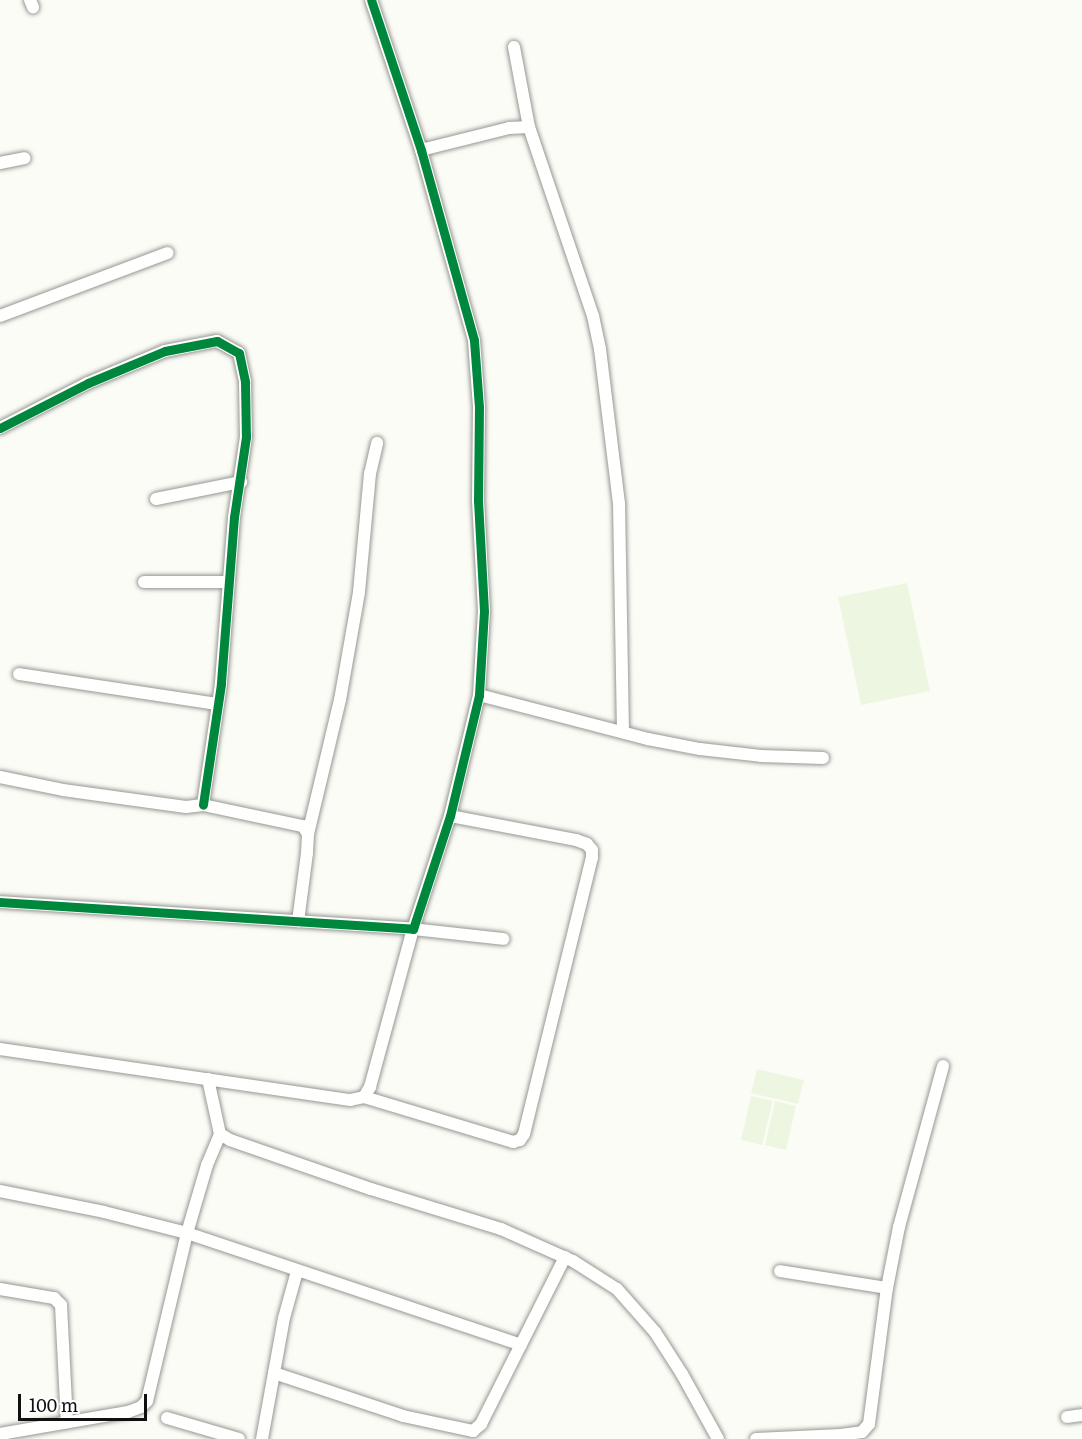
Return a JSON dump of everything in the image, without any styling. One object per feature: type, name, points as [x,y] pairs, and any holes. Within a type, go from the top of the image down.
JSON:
[{"type":"street","points":[[364,1097],[370,1087],[413,929],[450,816],[479,695],[484,610],[478,501],[479,407],[474,340],[421,150],[370,0]]},
{"type":"street","points":[[514,47],[529,127],[593,316],[600,349],[619,503],[623,732]]},
{"type":"street","points":[[421,150],[509,128],[529,127]]},
{"type":"street","points":[[0,163],[25,158]]},
{"type":"street","points":[[0,316],[168,252]]},
{"type":"street","points":[[0,428],[88,383],[165,351],[217,341],[239,353],[245,382],[246,436],[234,517],[218,704],[203,805]]},
{"type":"street","points":[[298,921],[308,834],[337,711],[359,592],[370,474],[376,443]]},
{"type":"street","points":[[156,499],[241,482]]},
{"type":"street","points":[[144,582],[228,582]]},
{"type":"street","points":[[19,674],[218,704]]},
{"type":"street","points":[[479,695],[623,732],[731,753],[823,758]]},
{"type":"street","points":[[0,777],[63,790],[186,807],[203,805],[303,826],[308,834]]},
{"type":"street","points":[[0,1049],[350,1100],[364,1097],[513,1142],[520,1140],[524,1134],[592,858],[591,850],[586,844],[576,840],[450,816]]},
{"type":"street","points":[[0,903],[413,929],[503,939]]},
{"type":"street","points":[[756,1439],[862,1432],[869,1424],[887,1288],[899,1227],[943,1065]]},
{"type":"street","points":[[0,1434],[128,1412],[141,1407],[147,1401],[187,1233],[207,1165],[220,1134],[208,1079]]},
{"type":"street","points":[[220,1134],[242,1145],[360,1185],[501,1229],[565,1257],[617,1289],[636,1308],[682,1374],[718,1439]]},
{"type":"street","points":[[0,1191],[104,1212],[187,1233],[520,1345]]},
{"type":"street","points":[[274,1373],[403,1416],[473,1431],[481,1424],[565,1257]]},
{"type":"street","points":[[262,1439],[284,1318],[297,1271]]},
{"type":"street","points":[[780,1271],[887,1288]]},
{"type":"street","points":[[0,1289],[54,1298],[61,1305],[67,1422]]},
{"type":"street","points":[[1067,1417],[1082,1415]]},
{"type":"street","points":[[167,1418],[238,1439]]},
{"type":"green space","points":[[907,583],[930,691],[861,705],[838,597]]},
{"type":"green space","points":[[757,1069],[804,1080],[798,1104],[751,1093]]},
{"type":"green space","points":[[751,1096],[773,1101],[762,1145],[741,1140]]},
{"type":"green space","points":[[775,1101],[796,1106],[786,1150],[765,1145]]},
{"type":"cycle path","points":[[0,902],[413,929],[450,816],[479,695],[484,611],[478,501],[479,407],[474,340],[421,150],[371,0]]},
{"type":"cycle path","points":[[0,428],[88,383],[165,351],[217,341],[239,353],[245,382],[246,437],[234,517],[221,684],[203,805]]}]
